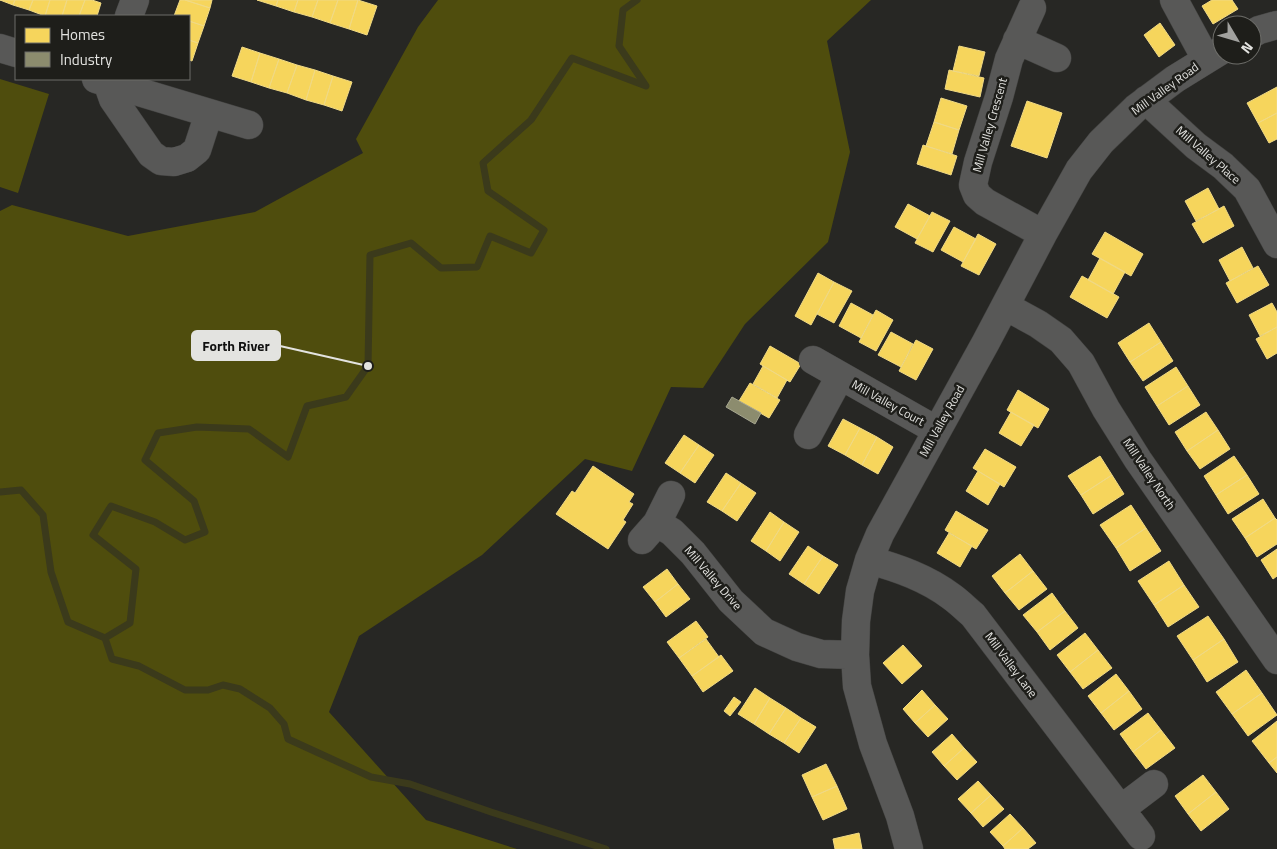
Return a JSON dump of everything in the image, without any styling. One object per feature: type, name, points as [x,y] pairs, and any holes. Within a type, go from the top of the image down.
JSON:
[{"type":"street","points":[[129,15],[135,0]]},
{"type":"street","name":"Mill Valley Road","points":[[1174,0],[1212,52]]},
{"type":"street","name":"Mill Valley Crescent","points":[[1032,8],[1009,59],[978,162],[973,185],[977,195],[985,202],[1043,234]]},
{"type":"street","points":[[1262,29],[1277,25]]},
{"type":"street","points":[[1017,40],[1057,58]]},
{"type":"street","points":[[0,48],[15,53]]},
{"type":"street","name":"Mill Valley Road","points":[[909,849],[900,816],[873,744],[857,686],[855,655],[856,620],[860,591],[868,560],[936,430],[1079,170],[1101,142],[1146,100],[1212,56]]},
{"type":"street","points":[[104,80],[249,125]]},
{"type":"street","points":[[104,80],[113,100],[150,154],[161,161],[174,162],[187,158],[197,150],[208,113]]},
{"type":"street","name":"Mill Valley Place","points":[[1146,100],[1247,189],[1277,244]]},
{"type":"street","name":"Mill Valley North","points":[[1005,306],[1062,340],[1081,363],[1106,409],[1138,460],[1277,660]]},
{"type":"street","name":"Mill Valley Court","points":[[813,360],[936,430]]},
{"type":"street","name":"Mill Valley Court","points":[[808,435],[840,376]]},
{"type":"street","name":"Mill Valley Drive","points":[[671,495],[649,532],[672,532],[693,553],[731,601],[764,632],[797,647],[821,654],[855,655]]},
{"type":"street","name":"Mill Valley Lane","points":[[868,560],[896,568],[926,580],[951,596],[973,615],[1141,836]]},
{"type":"street","points":[[1121,809],[1154,784]]},
{"type":"shaded area","points":[[438,0],[871,0],[827,41],[850,152],[828,242],[745,324],[703,388],[671,387],[632,471],[585,459],[482,555],[359,636],[329,712],[426,820],[517,849],[0,849],[0,211],[12,205],[128,236],[255,212],[363,153],[356,139],[418,27]]},
{"type":"shaded area","points":[[0,79],[49,94],[18,193],[0,187]]},
{"type":"building: Homes","points":[[0,0],[15,0],[13,5]]},
{"type":"building: Homes","points":[[15,0],[33,0],[29,10],[13,5]]},
{"type":"building: Homes","points":[[33,0],[50,0],[45,15],[29,10]]},
{"type":"building: Homes","points":[[50,0],[67,0],[62,15],[45,15]]},
{"type":"building: Homes","points":[[67,0],[85,0],[79,15],[62,15]]},
{"type":"building: Homes","points":[[85,0],[101,3],[97,15],[79,15]]},
{"type":"building: Homes","points":[[180,0],[210,8],[204,26],[190,21],[190,15],[174,15]]},
{"type":"building: Homes","points":[[185,0],[212,0],[210,8]]},
{"type":"building: Homes","points":[[257,0],[278,0],[276,6]]},
{"type":"building: Homes","points":[[278,0],[298,0],[294,12],[276,6]]},
{"type":"building: Homes","points":[[298,0],[318,0],[312,17],[294,12]]},
{"type":"building: Homes","points":[[318,0],[338,0],[330,23],[312,17]]},
{"type":"building: Homes","points":[[338,0],[358,0],[349,29],[330,23]]},
{"type":"building: Homes","points":[[358,0],[377,6],[367,35],[349,29]]},
{"type":"building: Homes","points":[[1212,0],[1232,0],[1238,9],[1228,15],[1212,15],[1212,22],[1202,6]]},
{"type":"building: Homes","points":[[190,21],[204,26],[198,43],[190,40]]},
{"type":"building: Homes","points":[[1160,23],[1175,45],[1159,57],[1144,35]]},
{"type":"building: Homes","points":[[190,40],[198,43],[192,61],[190,60]]},
{"type":"building: Homes","points":[[959,46],[985,52],[979,76],[953,71]]},
{"type":"building: Homes","points":[[242,47],[260,53],[251,82],[232,76]]},
{"type":"building: Homes","points":[[260,53],[279,59],[269,88],[251,82]]},
{"type":"building: Homes","points":[[279,59],[297,65],[287,93],[269,88]]},
{"type":"building: Homes","points":[[297,65],[315,70],[306,100],[287,93]]},
{"type":"building: Homes","points":[[315,70],[333,76],[324,105],[306,100]]},
{"type":"building: Homes","points":[[949,70],[984,78],[980,97],[945,89]]},
{"type":"building: Homes","points":[[333,76],[352,82],[342,111],[324,105]]},
{"type":"building: Homes","points":[[1277,87],[1277,113],[1258,123],[1247,103]]},
{"type":"building: Homes","points":[[941,98],[967,106],[959,130],[934,122]]},
{"type":"building: Homes","points":[[1027,101],[1062,113],[1047,158],[1011,146]]},
{"type":"building: Homes","points":[[1277,113],[1277,139],[1269,143],[1258,123]]},
{"type":"building: Homes","points":[[934,122],[959,130],[952,154],[926,146]]},
{"type":"building: Homes","points":[[923,145],[957,156],[951,175],[917,164]]},
{"type":"building: Homes","points":[[1208,188],[1219,209],[1196,221],[1185,201]]},
{"type":"building: Homes","points":[[908,204],[930,216],[917,239],[895,227]]},
{"type":"building: Homes","points":[[1224,206],[1234,226],[1203,243],[1192,224]]},
{"type":"building: Homes","points":[[932,212],[950,221],[933,252],[915,243]]},
{"type":"building: Homes","points":[[954,227],[976,239],[963,262],[941,250]]},
{"type":"building: Homes","points":[[1105,232],[1143,254],[1131,276],[1092,254]]},
{"type":"building: Homes","points":[[978,234],[996,244],[979,275],[961,266]]},
{"type":"building: Homes","points":[[1242,247],[1253,268],[1230,281],[1219,260]]},
{"type":"building: Homes","points":[[1100,258],[1125,272],[1113,294],[1088,280]]},
{"type":"building: Homes","points":[[1258,266],[1269,285],[1237,303],[1226,283]]},
{"type":"building: Homes","points":[[818,273],[834,282],[811,325],[795,316]]},
{"type":"building: Homes","points":[[1082,276],[1119,297],[1107,318],[1070,297]]},
{"type":"building: Homes","points":[[834,282],[852,291],[834,323],[817,314]]},
{"type":"building: Homes","points":[[851,303],[873,315],[861,338],[839,326]]},
{"type":"building: Homes","points":[[1272,303],[1277,312],[1277,327],[1260,336],[1249,315]]},
{"type":"building: Homes","points":[[876,310],[893,320],[876,351],[859,342]]},
{"type":"building: Homes","points":[[1149,323],[1161,342],[1130,362],[1118,343]]},
{"type":"building: Homes","points":[[1277,327],[1277,353],[1267,359],[1256,339]]},
{"type":"building: Homes","points":[[891,332],[913,344],[901,367],[878,355]]},
{"type":"building: Homes","points":[[916,340],[933,349],[916,380],[899,371]]},
{"type":"building: Homes","points":[[1161,342],[1173,361],[1143,381],[1130,362]]},
{"type":"building: Homes","points":[[770,346],[801,364],[790,382],[760,364]]},
{"type":"building: Homes","points":[[763,366],[787,380],[777,398],[753,384]]},
{"type":"building: Homes","points":[[1176,367],[1188,386],[1157,406],[1145,387]]},
{"type":"building: Homes","points":[[750,383],[780,400],[769,418],[739,401]]},
{"type":"building: Homes","points":[[1188,386],[1200,405],[1169,425],[1157,406]]},
{"type":"building: Homes","points":[[1018,390],[1049,409],[1038,428],[1007,410]]},
{"type":"building: Homes","points":[[1011,412],[1034,425],[1021,446],[999,433]]},
{"type":"building: Homes","points":[[1206,412],[1218,430],[1187,451],[1175,432]]},
{"type":"building: Homes","points":[[843,419],[860,428],[845,455],[828,446]]},
{"type":"building: Homes","points":[[860,428],[877,437],[862,465],[845,455]]},
{"type":"building: Homes","points":[[1218,430],[1230,449],[1200,469],[1187,451]]},
{"type":"building: Homes","points":[[684,435],[699,445],[680,473],[665,463]]},
{"type":"building: Homes","points":[[877,437],[893,447],[878,474],[862,465]]},
{"type":"building: Homes","points":[[699,445],[714,455],[695,483],[680,473]]},
{"type":"building: Homes","points":[[985,449],[1016,467],[1004,487],[973,468]]},
{"type":"building: Homes","points":[[1100,456],[1112,475],[1081,495],[1068,476]]},
{"type":"building: Homes","points":[[1234,456],[1247,475],[1216,495],[1204,476]]},
{"type":"building: Homes","points":[[593,466],[634,494],[629,502],[633,504],[623,520],[626,522],[608,549],[556,514],[572,491],[575,493]]},
{"type":"building: Homes","points":[[978,471],[1000,484],[988,505],[966,491]]},
{"type":"building: Homes","points":[[726,473],[741,483],[722,511],[707,502]]},
{"type":"building: Homes","points":[[1112,475],[1124,494],[1093,514],[1081,495]]},
{"type":"building: Homes","points":[[1247,475],[1259,494],[1228,514],[1216,495]]},
{"type":"building: Homes","points":[[741,483],[756,493],[737,521],[722,511]]},
{"type":"building: Homes","points":[[1263,499],[1275,518],[1245,538],[1232,519]]},
{"type":"building: Homes","points":[[1131,505],[1146,528],[1116,548],[1100,525]]},
{"type":"building: Homes","points":[[956,511],[988,530],[976,549],[945,530]]},
{"type":"building: Homes","points":[[770,512],[784,522],[766,551],[751,541]]},
{"type":"building: Homes","points":[[1275,518],[1277,520],[1277,544],[1257,557],[1245,538]]},
{"type":"building: Homes","points":[[784,522],[799,532],[780,561],[766,551]]},
{"type":"building: Homes","points":[[1146,528],[1161,551],[1130,571],[1116,548]]},
{"type":"building: Homes","points":[[949,533],[972,546],[960,567],[937,553]]},
{"type":"building: Homes","points":[[808,546],[823,556],[804,584],[789,574]]},
{"type":"building: Homes","points":[[1277,549],[1277,576],[1273,579],[1261,560]]},
{"type":"building: Homes","points":[[1020,554],[1033,571],[1005,593],[992,576]]},
{"type":"building: Homes","points":[[823,556],[838,565],[819,594],[804,584]]},
{"type":"building: Homes","points":[[1169,561],[1184,585],[1154,605],[1138,581]]},
{"type":"building: Homes","points":[[667,569],[678,584],[655,602],[643,587]]},
{"type":"building: Homes","points":[[1033,571],[1047,589],[1019,610],[1005,593]]},
{"type":"building: Homes","points":[[678,584],[690,599],[666,617],[655,602]]},
{"type":"building: Homes","points":[[1184,585],[1199,607],[1168,627],[1154,605]]},
{"type":"building: Homes","points":[[1052,593],[1065,611],[1037,632],[1023,615]]},
{"type":"building: Homes","points":[[1065,611],[1078,628],[1050,650],[1037,632]]},
{"type":"building: Homes","points":[[1208,616],[1224,639],[1193,660],[1177,636]]},
{"type":"building: Homes","points":[[696,621],[708,637],[679,658],[667,642]]},
{"type":"building: Homes","points":[[1085,633],[1098,650],[1070,672],[1057,655]]},
{"type":"building: Homes","points":[[706,639],[719,657],[692,676],[679,658]]},
{"type":"building: Homes","points":[[1224,639],[1238,662],[1207,682],[1193,660]]},
{"type":"building: Homes","points":[[903,645],[922,666],[902,684],[883,663]]},
{"type":"building: Homes","points":[[1098,650],[1112,668],[1083,689],[1070,672]]},
{"type":"building: Homes","points":[[721,655],[733,671],[703,692],[692,676]]},
{"type":"building: Homes","points":[[1246,670],[1262,693],[1232,714],[1216,692]]},
{"type":"building: Homes","points":[[1116,674],[1129,691],[1101,713],[1088,696]]},
{"type":"building: Homes","points":[[755,688],[770,698],[754,724],[738,714]]},
{"type":"building: Homes","points":[[922,690],[935,705],[915,723],[903,709]]},
{"type":"building: Homes","points":[[1129,691],[1142,709],[1114,730],[1101,713]]},
{"type":"building: Homes","points":[[1262,693],[1277,715],[1248,736],[1232,714]]},
{"type":"building: Homes","points":[[734,697],[741,702],[730,716],[724,711]]},
{"type":"building: Homes","points":[[770,698],[786,708],[769,734],[754,724]]},
{"type":"building: Homes","points":[[935,705],[948,719],[928,737],[915,723]]},
{"type":"building: Homes","points":[[786,708],[801,718],[784,743],[769,734]]},
{"type":"building: Homes","points":[[1148,713],[1161,730],[1133,752],[1120,734]]},
{"type":"building: Homes","points":[[801,718],[816,727],[799,753],[784,743]]},
{"type":"building: Homes","points":[[1277,721],[1277,757],[1269,763],[1252,741]]},
{"type":"building: Homes","points":[[1161,730],[1175,748],[1146,769],[1133,752]]},
{"type":"building: Homes","points":[[952,734],[964,748],[944,766],[932,752]]},
{"type":"building: Homes","points":[[964,748],[977,762],[957,780],[944,766]]},
{"type":"building: Homes","points":[[1277,757],[1277,773],[1269,763]]},
{"type":"building: Homes","points":[[826,764],[837,786],[812,797],[802,775]]},
{"type":"building: Homes","points":[[1203,775],[1216,792],[1188,814],[1175,796]]},
{"type":"building: Homes","points":[[978,781],[991,795],[971,813],[958,799]]},
{"type":"building: Homes","points":[[837,786],[847,809],[823,820],[812,797]]},
{"type":"building: Homes","points":[[1216,792],[1229,809],[1201,831],[1188,814]]},
{"type":"building: Homes","points":[[991,795],[1004,809],[983,827],[971,813]]},
{"type":"building: Homes","points":[[1010,814],[1023,828],[1003,846],[990,832]]},
{"type":"building: Homes","points":[[1023,828],[1036,843],[1028,849],[1005,849],[1003,846]]},
{"type":"building: Homes","points":[[859,833],[862,849],[835,849],[833,839]]},
{"type":"building: Industry","points":[[732,397],[761,413],[755,424],[726,407]]},
{"type":"waterway","points":[[105,638],[130,623],[136,569],[93,535],[111,506],[155,522],[185,540],[205,532],[194,501],[145,460],[158,433],[197,427],[249,429],[288,457],[307,406],[346,397],[368,366],[370,255],[411,243],[441,268],[477,267],[490,236],[531,253],[544,230],[488,191],[483,163],[531,120],[572,58],[646,86],[619,46],[623,10],[637,0]]},
{"type":"waterway","points":[[0,492],[21,490],[43,515],[51,572],[68,622],[105,638]]},
{"type":"waterway","points":[[105,638],[112,659],[139,666],[185,690],[208,690],[223,685],[240,689],[270,708],[284,724],[288,739],[371,777],[410,784],[606,849]]},
{"type":"place","name":"Forth River","points":[[368,366]]}]
